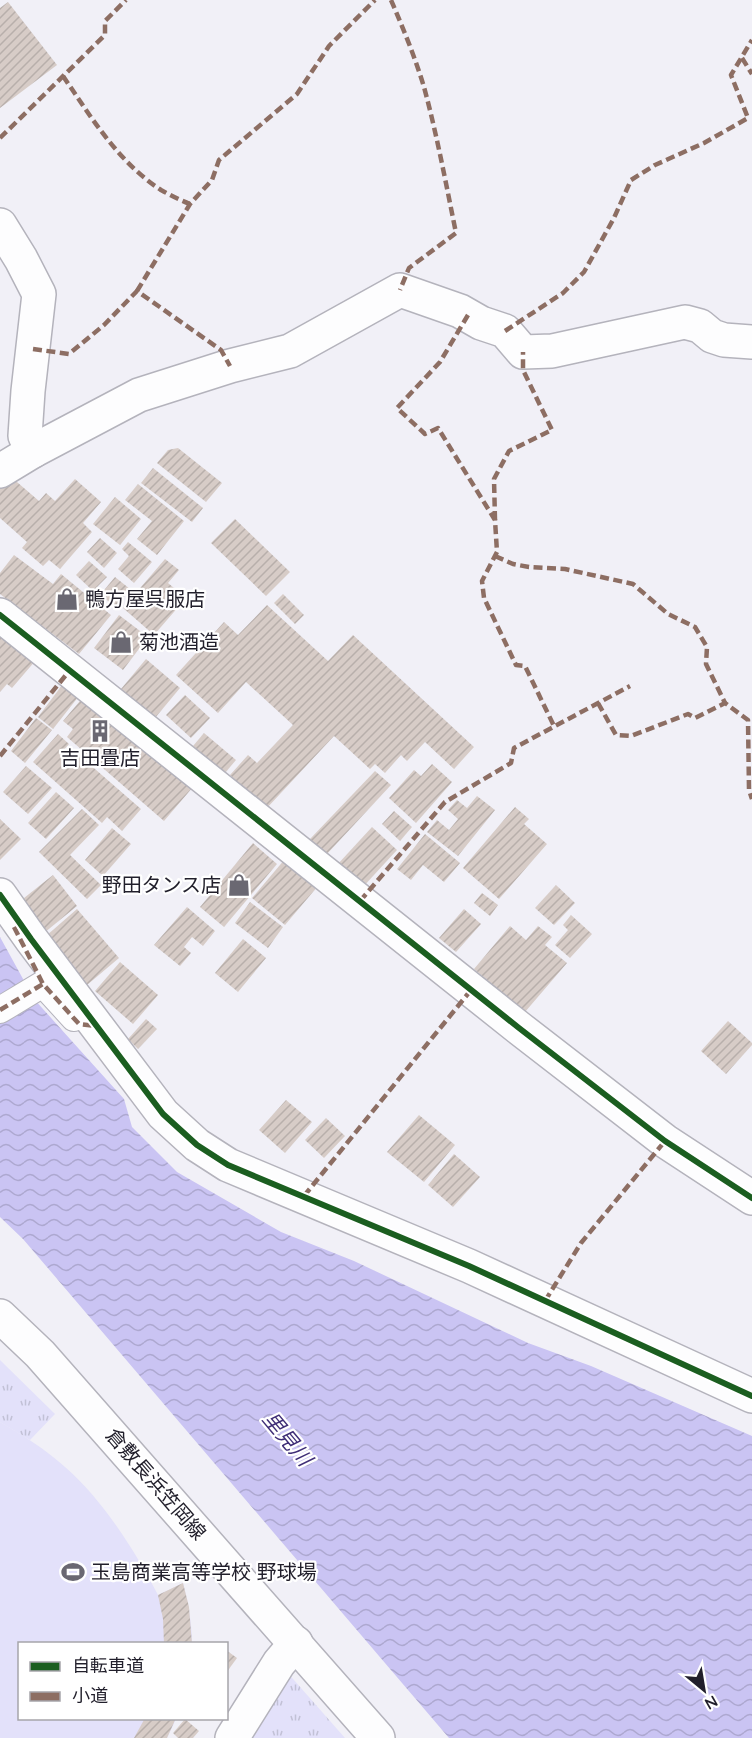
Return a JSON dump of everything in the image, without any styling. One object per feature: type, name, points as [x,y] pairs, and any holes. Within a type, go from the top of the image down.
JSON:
[{"type":"street","points":[[0,225],[39,294],[25,436],[33,451]]},
{"type":"street","points":[[0,471],[139,395],[230,366],[290,351],[400,290],[460,311],[481,323],[505,331],[523,352],[552,351],[685,322],[700,326],[712,336],[724,340],[752,342]]},
{"type":"street","points":[[0,615],[519,1028],[665,1141],[752,1198]]},
{"type":"street","points":[[3,899],[6,912],[43,984],[79,1024],[95,1026]]},
{"type":"street","points":[[3,899],[95,1026],[163,1114],[197,1145],[228,1165],[469,1266],[752,1396]]},
{"type":"street","points":[[0,1010],[43,984]]},
{"type":"street","name":"倉敷長浜笠岡線","points":[[0,1317],[40,1354],[378,1738]]},
{"type":"street","points":[[232,1738],[279,1663],[296,1643]]},
{"type":"green space","points":[[0,1360],[55,1414],[30,1440],[0,1422]]},
{"type":"green space","name":"玉島商業高等学校 野球場","points":[[0,1422],[50,1454],[79,1480],[105,1510],[139,1561],[158,1595],[183,1583],[192,1642],[18,1642],[18,1720],[176,1720],[167,1738],[0,1738]]},
{"type":"green space","points":[[279,1663],[345,1738],[232,1738]]},
{"type":"water","name":"里見川","points":[[0,937],[34,999],[124,1099],[132,1127],[177,1172],[281,1232],[354,1261],[528,1343],[591,1366],[752,1436],[752,1738],[449,1738],[23,1239],[0,1217]]},
{"type":"building","points":[[8,2],[57,65],[0,108],[0,8]]},
{"type":"building","points":[[178,448],[222,483],[206,502],[157,463],[168,450]]},
{"type":"building","points":[[153,468],[203,508],[192,522],[141,483]]},
{"type":"building","points":[[10,476],[39,501],[46,493],[55,501],[75,479],[101,502],[83,523],[92,532],[60,569],[49,560],[43,566],[22,548],[27,542],[0,518],[0,487]]},
{"type":"building","points":[[138,484],[184,521],[157,555],[137,539],[152,521],[125,500]]},
{"type":"building","points":[[115,497],[141,519],[120,545],[93,524]]},
{"type":"building","points":[[235,519],[290,572],[266,596],[211,543]]},
{"type":"building","points":[[100,538],[117,553],[104,568],[87,552]]},
{"type":"building","points":[[128,542],[152,562],[134,583],[118,569],[129,556],[122,549]]},
{"type":"building","name":"鴨方屋呉服店","points":[[14,555],[53,584],[61,574],[111,615],[79,654],[0,594],[0,573]]},
{"type":"building","points":[[165,559],[179,570],[168,583],[186,598],[154,635],[123,608]]},
{"type":"building","points":[[89,561],[107,577],[93,591],[76,575]]},
{"type":"building","points":[[115,577],[130,589],[116,607],[100,595]]},
{"type":"building","points":[[283,594],[304,615],[295,624],[274,603]]},
{"type":"building","points":[[267,605],[328,661],[353,635],[474,747],[454,769],[425,742],[407,761],[401,755],[385,773],[375,764],[370,769],[334,736],[266,809],[230,775],[248,755],[257,763],[293,725],[246,682],[218,713],[176,675],[224,622],[238,635]]},
{"type":"building","name":"菊池酒造","points":[[119,615],[148,637],[123,670],[94,648]]},
{"type":"building","points":[[0,630],[36,660],[12,688],[7,684],[0,692]]},
{"type":"building","points":[[146,659],[180,688],[155,718],[121,689]]},
{"type":"building","points":[[63,684],[79,696],[53,729],[38,717]]},
{"type":"building","points":[[85,695],[193,787],[164,821],[67,737],[73,729],[63,721]]},
{"type":"building","points":[[185,695],[210,718],[191,738],[166,715]]},
{"type":"building","points":[[36,718],[52,730],[25,763],[11,751]]},
{"type":"building","points":[[204,733],[236,760],[225,773],[193,746]]},
{"type":"building","points":[[58,734],[69,744],[61,753],[73,764],[80,756],[141,809],[122,831],[107,817],[102,823],[33,762]]},
{"type":"building","points":[[432,764],[452,782],[416,823],[389,798],[414,770],[421,776]]},
{"type":"building","points":[[26,766],[52,788],[28,814],[3,792]]},
{"type":"building","points":[[375,771],[391,785],[326,855],[310,839]]},
{"type":"building","points":[[56,792],[74,808],[46,839],[28,823]]},
{"type":"building","points":[[477,796],[495,810],[458,856],[427,832],[437,820],[449,830],[458,819],[448,810],[457,800],[467,808]]},
{"type":"building","points":[[515,807],[529,819],[524,824],[547,844],[499,899],[463,868]]},
{"type":"building","points":[[82,809],[99,825],[70,855],[101,885],[87,899],[39,852]]},
{"type":"building","points":[[394,811],[412,827],[400,841],[382,824]]},
{"type":"building","points":[[0,819],[21,839],[0,860]]},
{"type":"building","points":[[372,827],[397,850],[362,888],[337,865]]},
{"type":"building","points":[[112,828],[131,844],[103,876],[85,860]]},
{"type":"building","points":[[425,834],[460,863],[444,882],[423,865],[411,880],[397,869]]},
{"type":"building","name":"野田タンス店","points":[[253,843],[277,864],[224,927],[200,907]]},
{"type":"building","points":[[285,859],[318,886],[285,925],[252,898]]},
{"type":"building","points":[[53,875],[77,906],[44,933],[19,902]]},
{"type":"building","points":[[556,885],[575,903],[554,925],[535,908]]},
{"type":"building","points":[[482,893],[498,905],[490,916],[474,903]]},
{"type":"building","points":[[250,902],[283,927],[268,948],[235,923]]},
{"type":"building","points":[[187,907],[215,931],[203,946],[192,937],[184,947],[191,953],[180,966],[154,945]]},
{"type":"building","points":[[77,909],[119,958],[87,985],[46,936]]},
{"type":"building","points":[[464,909],[481,924],[456,952],[439,938]]},
{"type":"building","points":[[571,915],[592,934],[570,958],[555,945],[568,930],[563,925]]},
{"type":"building","points":[[510,926],[526,940],[538,926],[552,937],[545,945],[567,963],[525,1012],[474,969]]},
{"type":"building","points":[[243,939],[266,958],[238,992],[215,973]]},
{"type":"building","points":[[120,962],[158,995],[133,1024],[95,991]]},
{"type":"building","points":[[146,1019],[157,1029],[138,1049],[128,1039]]},
{"type":"building","points":[[728,1021],[752,1045],[726,1074],[701,1051]]},
{"type":"building","points":[[286,1100],[312,1122],[285,1153],[259,1130]]},
{"type":"building","points":[[419,1115],[455,1145],[424,1182],[387,1152]]},
{"type":"building","points":[[326,1118],[345,1136],[324,1158],[305,1140]]},
{"type":"building","points":[[454,1154],[480,1177],[453,1207],[428,1185]]},
{"type":"building","points":[[183,1583],[189,1607],[192,1642],[164,1642],[163,1619],[158,1595]]},
{"type":"building","points":[[228,1651],[237,1658],[228,1670]]},
{"type":"building","points":[[144,1720],[175,1720],[167,1738],[134,1738]]},
{"type":"building","points":[[184,1720],[199,1731],[193,1738],[178,1738],[173,1733]]},
{"type":"marked path","points":[[0,138],[105,35],[105,21],[126,0]]},
{"type":"marked path","points":[[137,291],[190,204],[212,180],[219,160],[297,94],[329,46],[375,0]]},
{"type":"marked path","points":[[391,0],[424,87],[456,233],[409,268],[400,290]]},
{"type":"marked path","points":[[505,331],[563,293],[584,272],[614,218],[631,180],[655,165],[704,143],[748,118],[731,75],[752,40]]},
{"type":"marked path","points":[[742,58],[752,74]]},
{"type":"marked path","points":[[63,76],[106,138],[131,166],[161,190],[190,204]]},
{"type":"marked path","points":[[33,349],[69,354],[104,325],[137,291],[221,350],[230,366]]},
{"type":"marked path","points":[[468,315],[440,362],[397,408],[425,434],[438,428],[495,520],[497,552],[482,581],[484,598],[516,665],[525,666],[554,726]]},
{"type":"marked path","points":[[495,520],[494,479],[509,451],[552,430],[523,370],[523,352]]},
{"type":"marked path","points":[[495,556],[513,564],[565,569],[633,584],[668,614],[695,627],[707,647],[706,664],[725,703]]},
{"type":"marked path","points":[[0,756],[70,670]]},
{"type":"marked path","points":[[360,901],[445,802],[511,763],[514,748],[630,686]]},
{"type":"marked path","points":[[598,703],[616,735],[631,736],[688,714],[695,718],[725,703],[748,720],[749,790],[752,799]]},
{"type":"marked path","points":[[14,927],[43,984]]},
{"type":"marked path","points":[[0,1010],[43,984],[79,1024],[95,1026]]},
{"type":"marked path","points":[[304,1196],[471,990]]},
{"type":"marked path","points":[[545,1301],[581,1243],[665,1141]]},
{"type":"cycle path","points":[[0,615],[519,1028],[665,1141],[752,1198]]},
{"type":"cycle path","points":[[0,895],[163,1114],[197,1145],[228,1165],[469,1266],[752,1396]]},
{"type":"place","name":"鴨方屋呉服店","points":[[67,599]]},
{"type":"place","name":"菊池酒造","points":[[121,642]]},
{"type":"place","name":"吉田畳店","points":[[100,731]]},
{"type":"place","name":"野田タンス店","points":[[239,885]]},
{"type":"place","name":"玉島商業高等学校 野球場","points":[[73,1572]]}]
